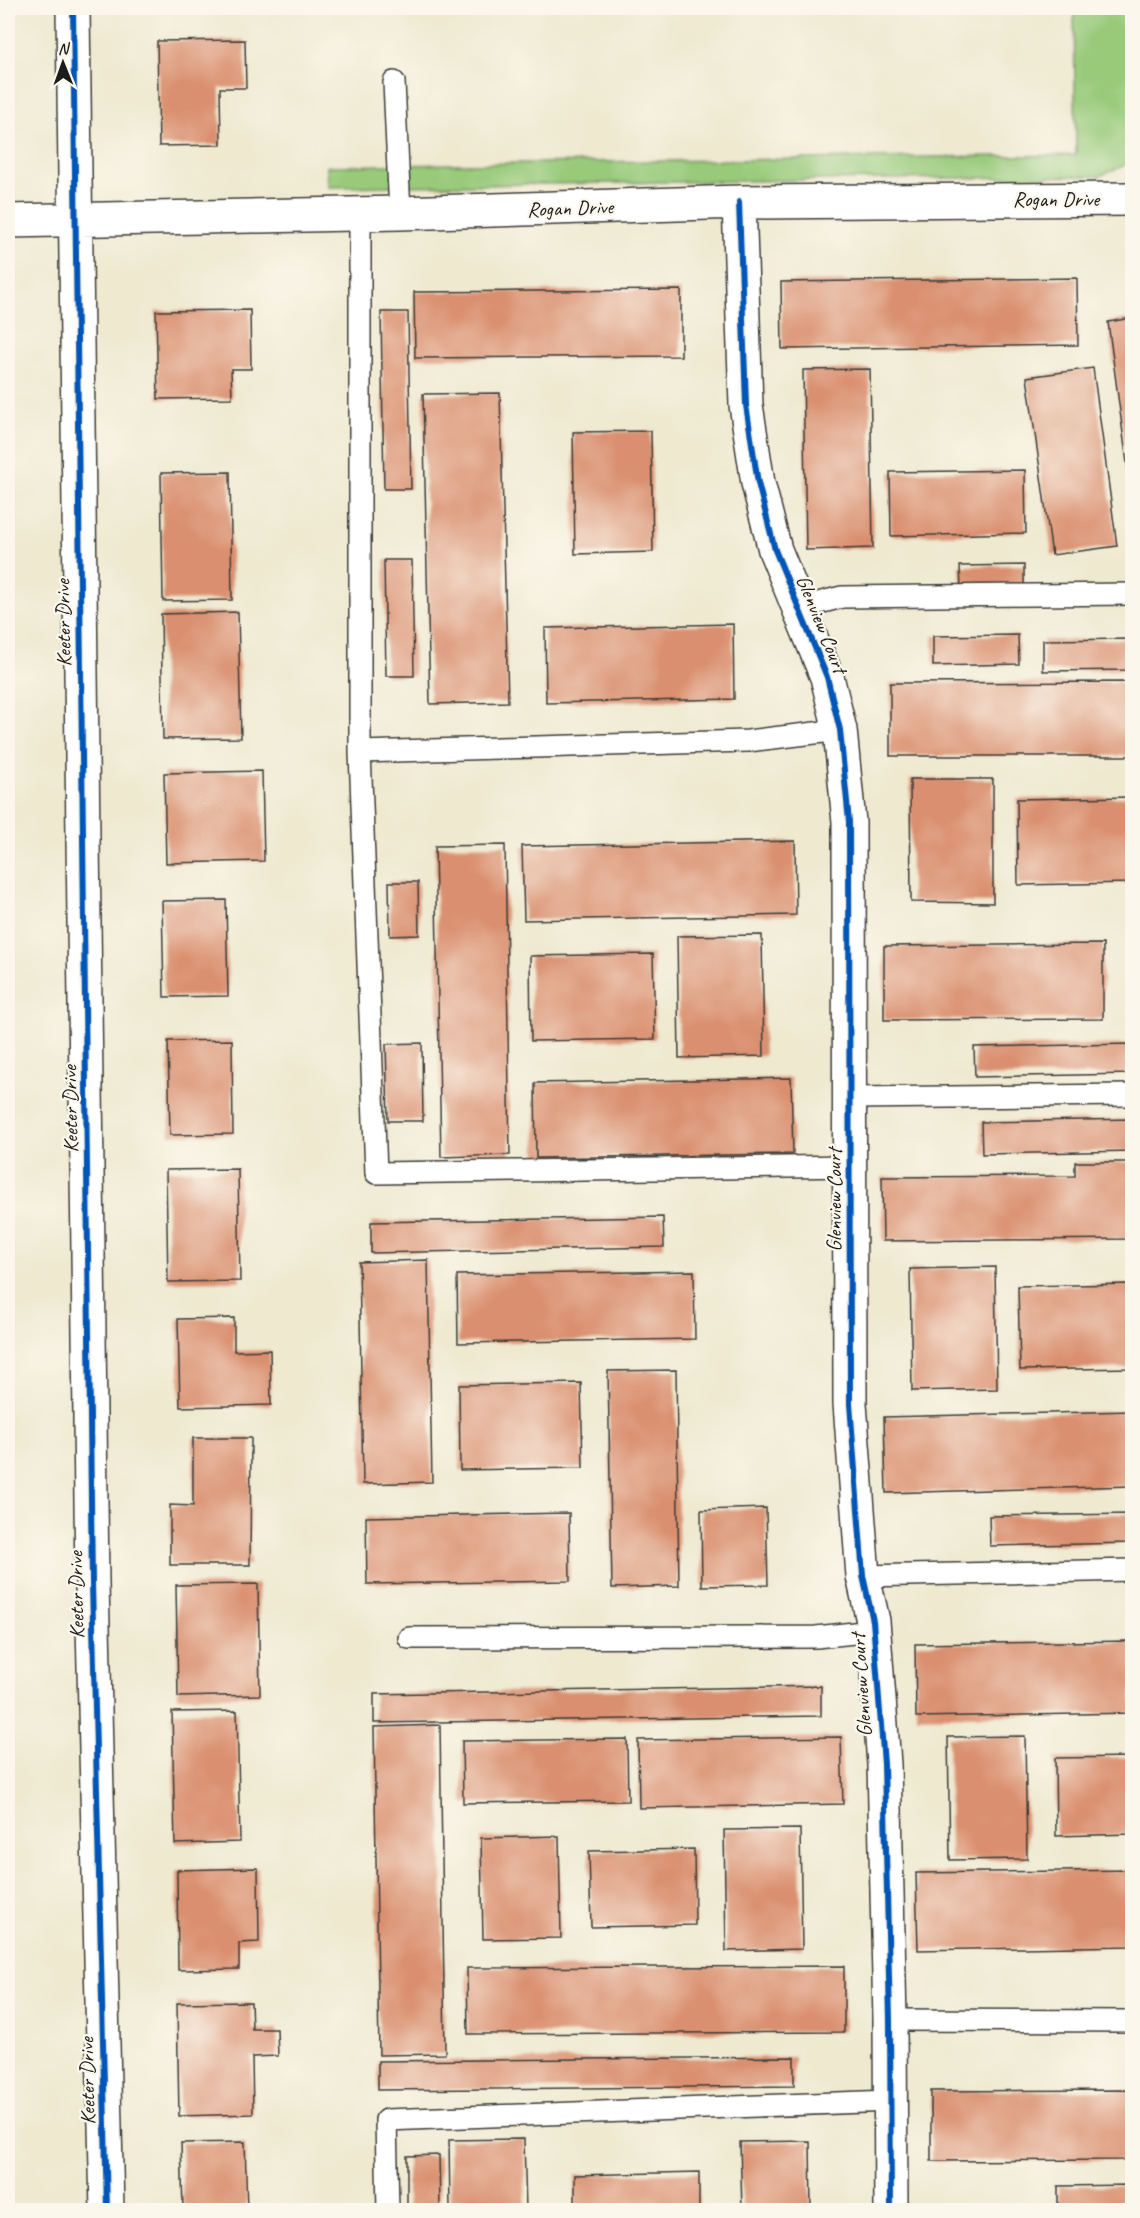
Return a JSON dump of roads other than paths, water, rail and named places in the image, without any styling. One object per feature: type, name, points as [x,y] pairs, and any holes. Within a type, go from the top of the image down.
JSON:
[{"type":"street","name":"Keeter Drive","points":[[73,8],[92,1583],[107,2211]]},
{"type":"street","name":"Rogan Drive","points":[[8,221],[360,212],[400,213],[740,202],[1132,199]]},
{"type":"street","name":"Glenview Court","points":[[740,202],[746,405],[758,483],[772,538],[827,676],[840,730],[849,822],[850,1404],[864,1576],[873,1631],[884,1764],[890,2020],[891,2211]]},
{"type":"lane","points":[[394,82],[400,213]]},
{"type":"lane","points":[[360,212],[360,752],[376,1173],[850,1166]]},
{"type":"lane","points":[[799,608],[842,597],[1132,594]]},
{"type":"lane","points":[[360,752],[748,741],[840,730]]},
{"type":"lane","points":[[850,1098],[1132,1095]]},
{"type":"lane","points":[[864,1576],[1132,1570]]},
{"type":"lane","points":[[409,1638],[816,1637],[873,1631]]},
{"type":"lane","points":[[890,2020],[1132,2021]]},
{"type":"lane","points":[[388,2211],[386,2120],[891,2101]]}]
